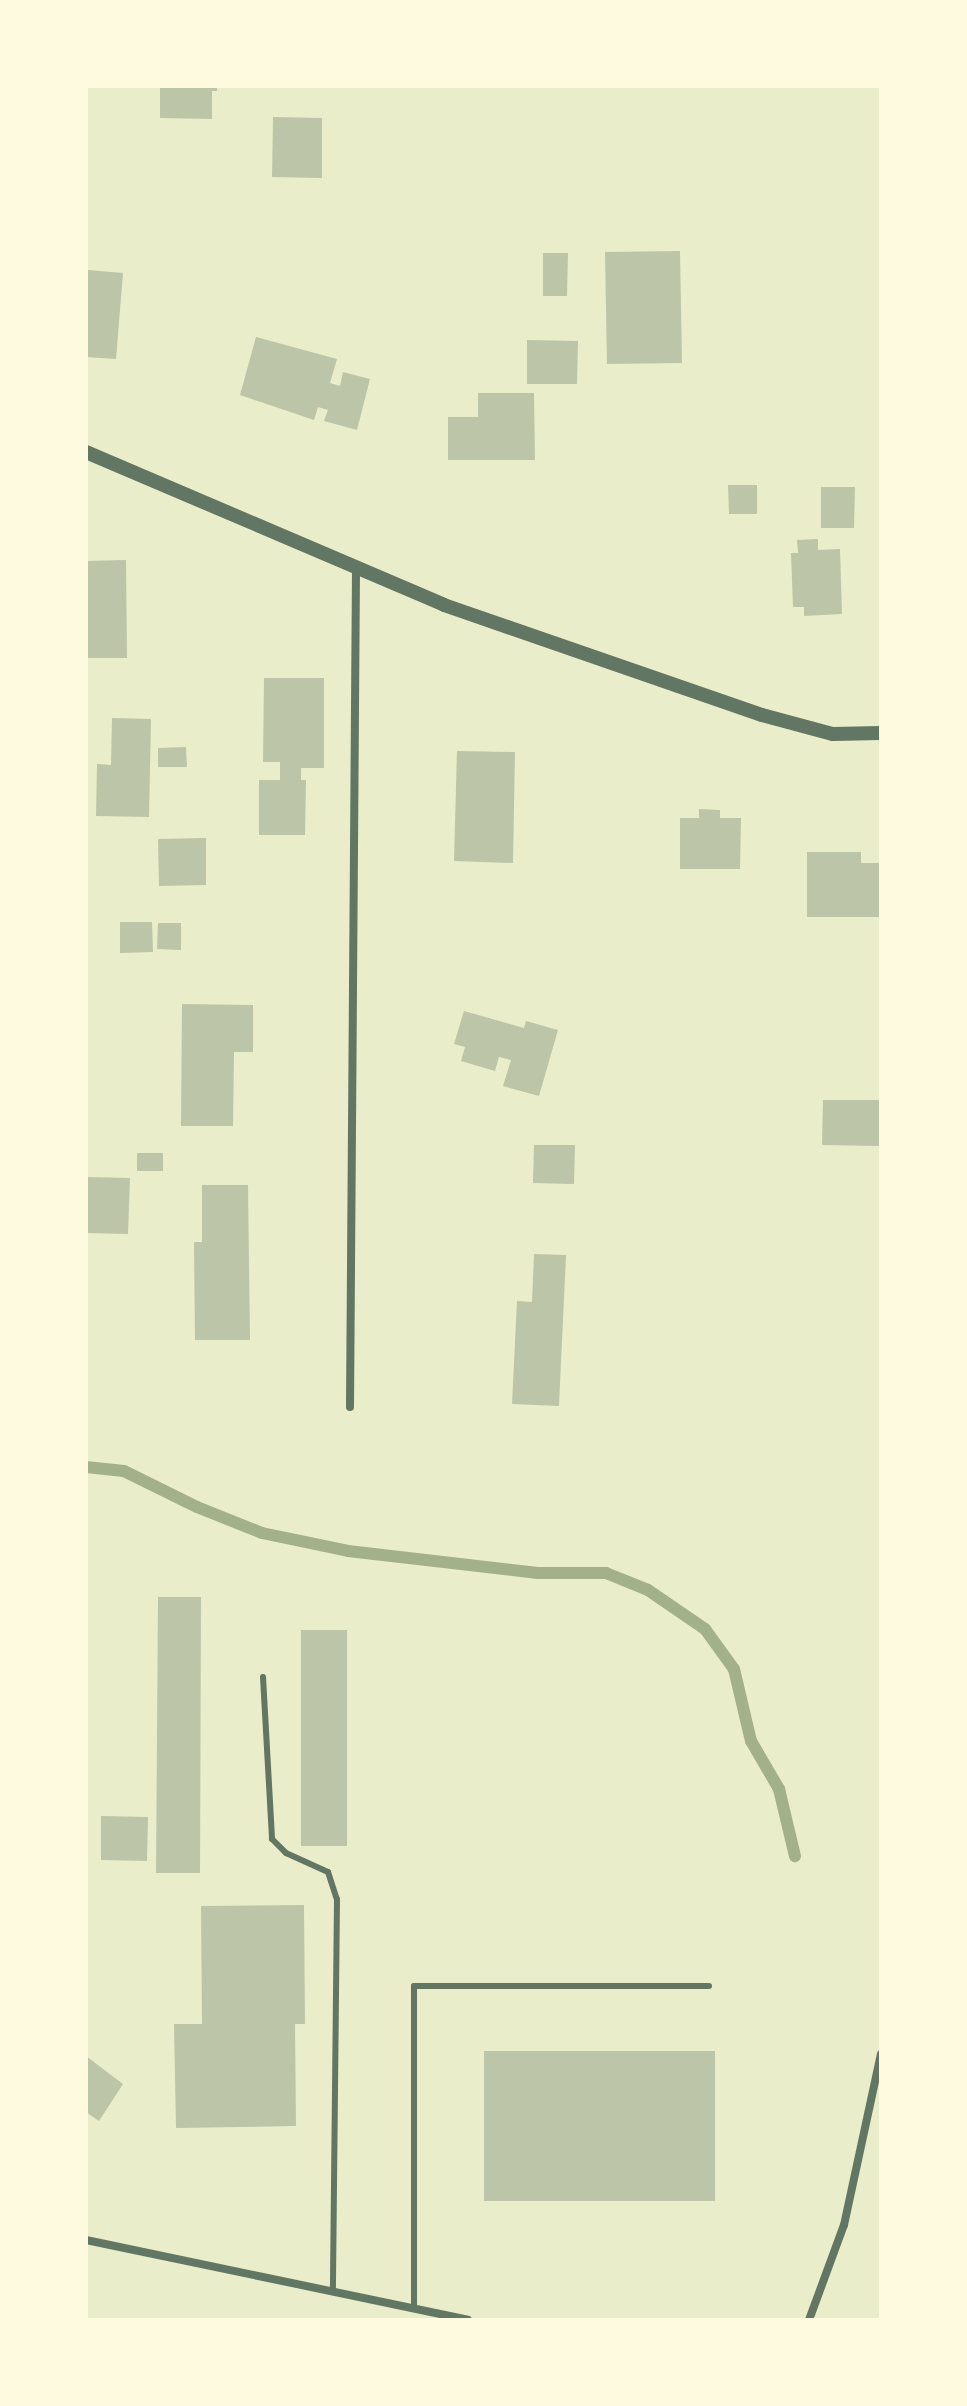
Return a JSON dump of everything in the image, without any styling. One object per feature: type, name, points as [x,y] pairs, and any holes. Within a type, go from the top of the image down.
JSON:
[{"type":"street","points":[[86,452],[444,605],[762,715],[833,734],[881,733]]},
{"type":"street","points":[[350,1407],[356,569]]},
{"type":"street","points":[[809,2320],[844,2225],[881,2054]]},
{"type":"street","points":[[86,2240],[468,2320]]},
{"type":"lane","points":[[263,1677],[272,1839],[286,1853],[328,1872],[337,1899],[333,2292]]},
{"type":"lane","points":[[414,2309],[414,1986],[709,1986]]},
{"type":"building","points":[[160,86],[217,86],[217,91],[212,91],[212,119],[160,118]]},
{"type":"building","points":[[273,117],[322,118],[322,178],[272,177]]},
{"type":"building","points":[[680,251],[682,363],[607,364],[605,252]]},
{"type":"building","points":[[543,253],[568,253],[567,296],[543,296]]},
{"type":"building","points":[[88,270],[123,273],[116,359],[86,357]]},
{"type":"building","points":[[256,337],[337,359],[330,383],[340,386],[343,372],[370,379],[357,430],[324,421],[328,410],[318,407],[314,420],[240,395]]},
{"type":"building","points":[[527,340],[578,341],[577,384],[527,384]]},
{"type":"building","points":[[478,393],[534,393],[535,460],[448,460],[448,417],[478,417]]},
{"type":"building","points":[[728,485],[757,485],[757,514],[729,514]]},
{"type":"building","points":[[821,487],[855,487],[854,528],[821,528]]},
{"type":"building","points":[[818,539],[818,550],[840,549],[842,614],[804,616],[804,607],[793,607],[791,553],[798,553],[797,540]]},
{"type":"building","points":[[126,560],[127,658],[86,658],[86,561]]},
{"type":"building","points":[[264,678],[324,678],[324,768],[301,768],[301,780],[306,780],[305,835],[259,835],[259,780],[280,780],[280,762],[263,762]]},
{"type":"building","points":[[112,718],[151,719],[149,817],[96,816],[97,764],[111,765]]},
{"type":"building","points":[[186,747],[187,767],[158,767],[158,748]]},
{"type":"building","points":[[457,751],[515,752],[513,863],[454,861]]},
{"type":"building","points":[[699,809],[720,810],[720,818],[741,818],[740,869],[680,869],[680,818],[699,818]]},
{"type":"building","points":[[206,838],[206,885],[159,886],[158,839]]},
{"type":"building","points":[[807,852],[861,852],[861,863],[881,863],[881,917],[807,917]]},
{"type":"building","points":[[120,922],[152,922],[153,952],[120,953]]},
{"type":"building","points":[[158,923],[181,923],[181,950],[157,949]]},
{"type":"building","points":[[182,1004],[253,1005],[253,1052],[234,1052],[233,1126],[181,1126]]},
{"type":"building","points":[[464,1011],[524,1028],[526,1021],[558,1030],[539,1096],[503,1086],[511,1060],[499,1057],[495,1071],[461,1061],[465,1047],[454,1044]]},
{"type":"building","points":[[823,1100],[881,1100],[881,1146],[822,1145]]},
{"type":"building","points":[[534,1145],[575,1145],[574,1184],[533,1183]]},
{"type":"building","points":[[137,1153],[163,1153],[163,1171],[137,1171]]},
{"type":"building","points":[[86,1177],[130,1178],[128,1234],[86,1233]]},
{"type":"building","points":[[202,1185],[248,1185],[250,1340],[195,1340],[194,1242],[202,1242]]},
{"type":"building","points":[[534,1254],[566,1255],[559,1406],[512,1404],[517,1301],[532,1302]]},
{"type":"building","points":[[158,1597],[201,1597],[200,1873],[156,1873]]},
{"type":"building","points":[[301,1630],[347,1630],[347,1846],[301,1846]]},
{"type":"building","points":[[101,1816],[148,1817],[147,1861],[101,1860]]},
{"type":"building","points":[[304,1905],[305,2024],[295,2024],[296,2126],[176,2128],[174,2024],[202,2024],[201,1906]]},
{"type":"building","points":[[484,2051],[715,2051],[715,2201],[484,2201]]},
{"type":"building","points":[[86,2056],[123,2084],[99,2121],[86,2112]]},
{"type":"waterway","points":[[86,1467],[124,1471],[197,1507],[262,1533],[348,1551],[538,1573],[606,1573],[648,1590],[705,1629],[734,1669],[751,1741],[779,1789],[795,1856]]}]
